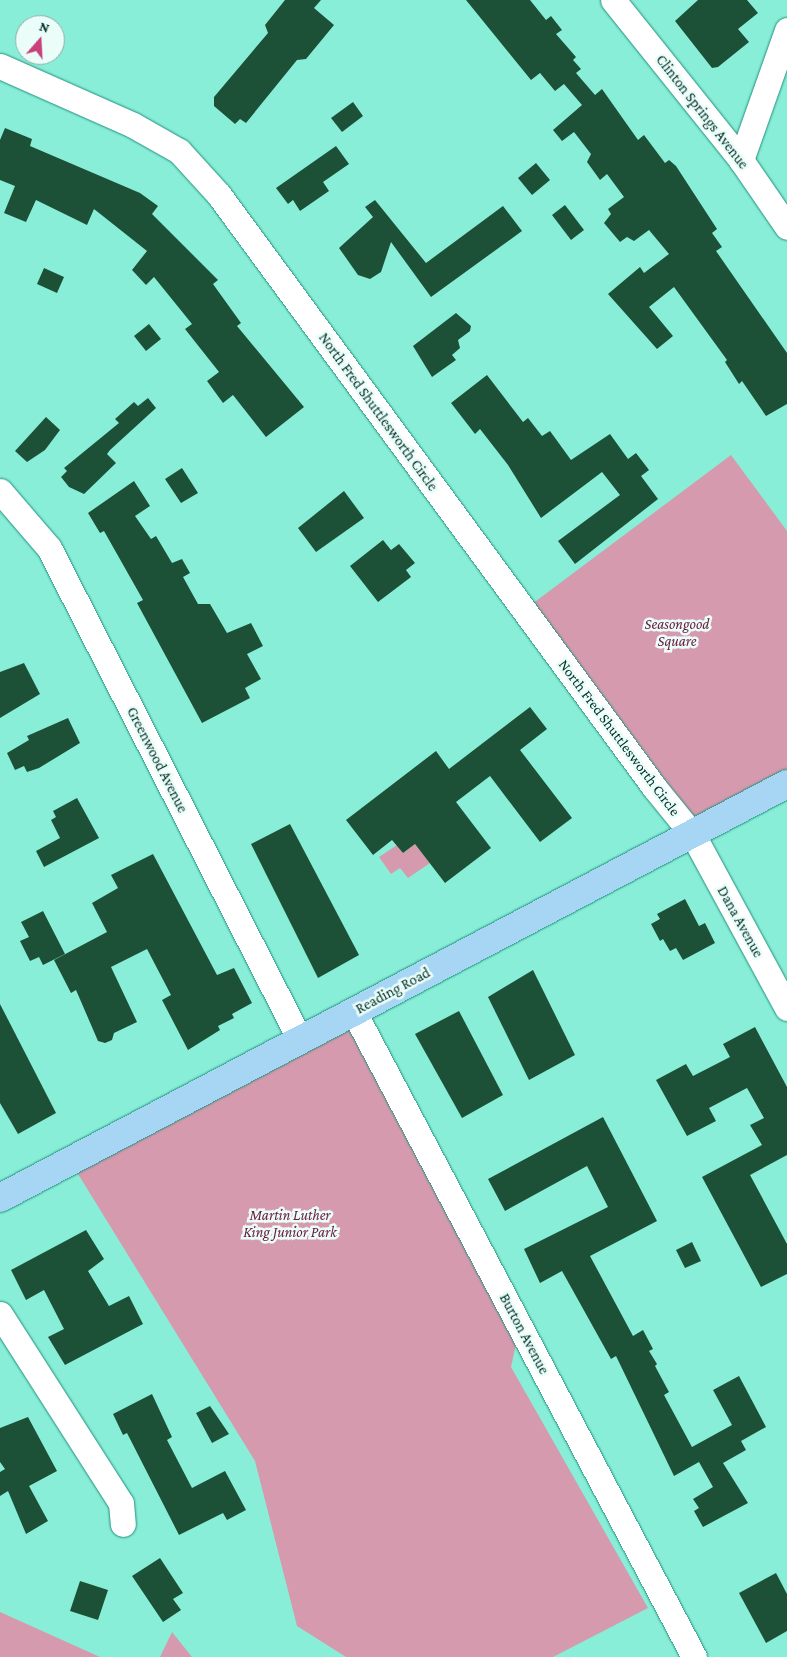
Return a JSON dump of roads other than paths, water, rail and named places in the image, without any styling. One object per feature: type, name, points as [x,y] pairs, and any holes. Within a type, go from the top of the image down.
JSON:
[{"type":"main road","name":"Reading Road","points":[[0,1198],[787,784]]},
{"type":"street","name":"Clinton Springs Avenue","points":[[613,0],[741,160],[787,227]]},
{"type":"street","points":[[741,160],[787,30]]},
{"type":"street","name":"North Fred Shuttlesworth Circle","points":[[0,66],[133,125],[179,151],[219,195],[642,772],[693,835]]},
{"type":"street","name":"Greenwood Avenue","points":[[0,491],[49,548],[300,1040]]},
{"type":"street","name":"Dana Avenue","points":[[693,835],[787,1008]]},
{"type":"street","name":"Burton Avenue","points":[[354,1012],[694,1657]]},
{"type":"street","points":[[0,1314],[121,1503],[123,1524]]},
{"type":"park label","name":"Seasongood Square","points":[[677,632]]},
{"type":"park label","name":"Martin Luther King Junior Park","points":[[290,1224]]}]
